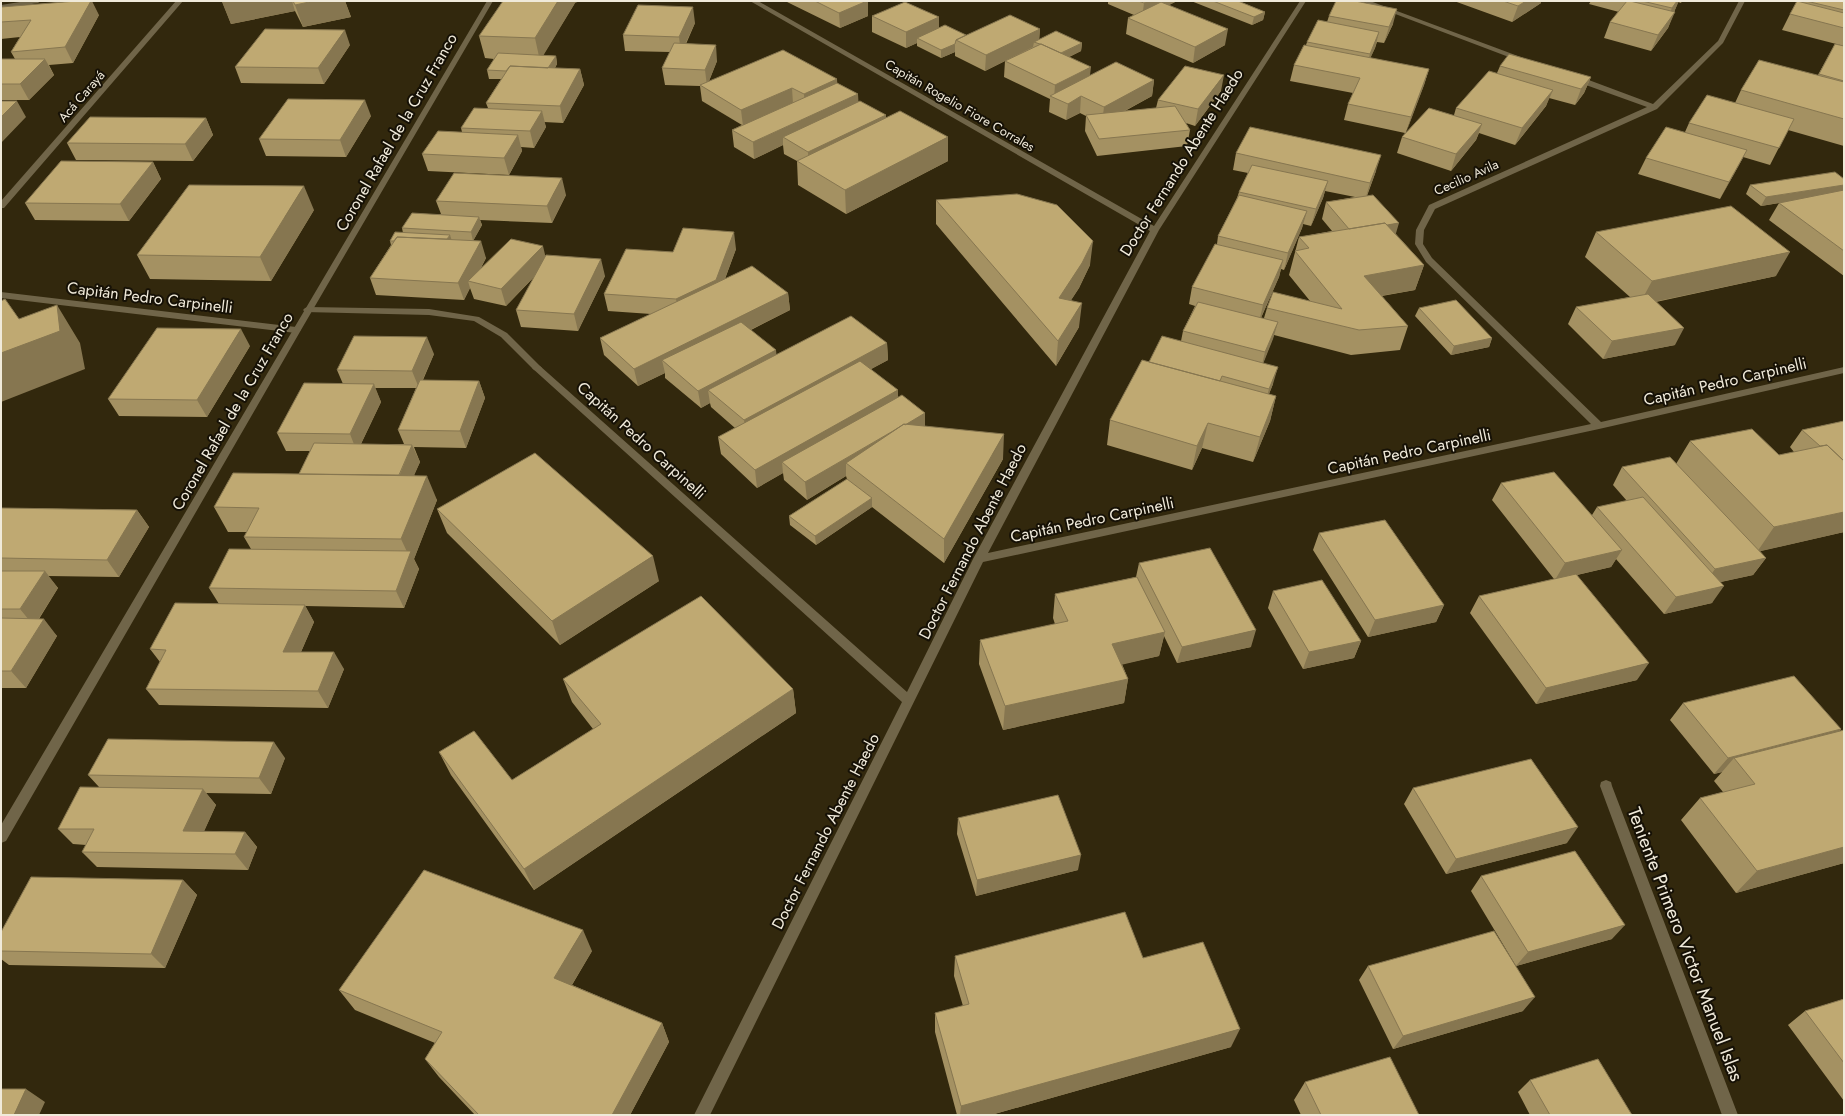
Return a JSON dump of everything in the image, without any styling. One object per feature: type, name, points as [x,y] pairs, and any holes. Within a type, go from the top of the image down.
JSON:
[{"type":"street","points":[[1,7],[38,1]]},
{"type":"street","name":"Acá Carayá","points":[[1,206],[180,1]]},
{"type":"street","name":"Coronel Rafael de la Cruz Franco","points":[[1,837],[296,330],[490,1]]},
{"type":"street","name":"Capitán Rogelio Fiore Corrales","points":[[753,1],[1155,230]]},
{"type":"street","name":"Doctor Fernando Abente Haedo","points":[[702,1115],[910,701],[979,559],[1155,230],[1303,1]]},
{"type":"street","points":[[1364,1],[1535,64]]},
{"type":"street","name":"Cecilio Avila","points":[[1599,426],[1429,260],[1419,244],[1420,230],[1432,207],[1654,107],[1721,42],[1742,1]]},
{"type":"street","points":[[1565,74],[1654,107]]},
{"type":"street","name":"Capitán Pedro Carpinelli","points":[[1,295],[296,330]]},
{"type":"street","name":"Capitán Pedro Carpinelli","points":[[308,310],[429,312],[476,319],[504,335],[537,368],[910,701]]},
{"type":"street","name":"Capitán Pedro Carpinelli","points":[[979,559],[1599,426],[1844,370]]},
{"type":"street","name":"Teniente Primero Victor Manuel Islas","points":[[1606,786],[1730,1115]]},
{"type":"building","points":[[91,1],[65,47],[11,52],[31,20],[1,22],[1,7]]},
{"type":"building","points":[[293,1],[314,1],[295,5]]},
{"type":"building","points":[[503,1],[558,1],[535,38],[479,36]]},
{"type":"building","points":[[815,1],[867,1],[839,13]]},
{"type":"building","points":[[1213,1],[1238,1],[1265,12],[1254,17]]},
{"type":"building","points":[[1336,1],[1355,1],[1397,9],[1389,27],[1329,16]]},
{"type":"building","points":[[1503,1],[1526,1],[1518,6]]},
{"type":"building","points":[[1627,1],[1675,12],[1658,35],[1610,22]]},
{"type":"building","points":[[1642,1],[1677,1],[1672,8]]},
{"type":"building","points":[[1797,1],[1844,13],[1844,28],[1790,14]]},
{"type":"building","points":[[1806,1],[1844,1],[1844,10]]},
{"type":"building","points":[[905,2],[939,17],[906,32],[872,16]]},
{"type":"building","points":[[1161,2],[1228,29],[1195,47],[1128,18]]},
{"type":"building","points":[[638,5],[693,7],[679,37],[623,35]]},
{"type":"building","points":[[1010,15],[1040,29],[986,55],[956,40]]},
{"type":"building","points":[[1318,20],[1379,32],[1370,54],[1307,42]]},
{"type":"building","points":[[945,25],[966,35],[956,40],[955,44],[941,50],[917,38]]},
{"type":"building","points":[[265,29],[345,30],[318,68],[235,67]]},
{"type":"building","points":[[1056,31],[1082,43],[1061,53],[1034,42]]},
{"type":"building","points":[[674,43],[716,45],[705,70],[662,68]]},
{"type":"building","points":[[1041,44],[1091,67],[1055,85],[1005,61]]},
{"type":"building","points":[[1835,44],[1844,46],[1844,81],[1819,74]]},
{"type":"building","points":[[1304,45],[1429,69],[1411,117],[1348,104],[1360,78],[1294,65]]},
{"type":"building","points":[[783,50],[837,79],[804,94],[792,88],[741,110],[700,85]]},
{"type":"building","points":[[498,53],[556,56],[548,68],[510,66],[506,71],[487,70]]},
{"type":"building","points":[[1509,54],[1591,77],[1581,89],[1500,66]]},
{"type":"building","points":[[1,59],[45,59],[20,84],[1,84]]},
{"type":"building","points":[[1759,60],[1844,82],[1844,119],[1741,90]]},
{"type":"building","points":[[1116,62],[1154,80],[1104,107],[1081,96],[1068,104],[1050,96]]},
{"type":"building","points":[[510,66],[580,69],[560,106],[486,103]]},
{"type":"building","points":[[1185,66],[1224,75],[1198,109],[1158,100]]},
{"type":"building","points":[[1489,71],[1553,90],[1522,128],[1456,108]]},
{"type":"building","points":[[837,83],[858,94],[753,142],[732,130]]},
{"type":"building","points":[[1707,95],[1794,119],[1779,148],[1689,123]]},
{"type":"building","points":[[288,99],[365,100],[340,140],[259,139]]},
{"type":"building","points":[[1,101],[17,101],[1,117]]},
{"type":"building","points":[[860,101],[886,115],[808,152],[783,137]]},
{"type":"building","points":[[1175,106],[1190,130],[1099,139],[1086,115]]},
{"type":"building","points":[[474,108],[542,111],[530,131],[461,128]]},
{"type":"building","points":[[1429,108],[1482,124],[1456,154],[1402,137]]},
{"type":"building","points":[[900,111],[948,137],[845,190],[797,161]]},
{"type":"building","points":[[90,117],[206,118],[185,144],[67,143]]},
{"type":"building","points":[[1250,127],[1381,155],[1370,183],[1236,153]]},
{"type":"building","points":[[1666,127],[1747,150],[1729,182],[1646,158]]},
{"type":"building","points":[[438,131],[518,135],[504,158],[422,154]]},
{"type":"building","points":[[61,161],[153,162],[120,204],[25,203]]},
{"type":"building","points":[[1252,165],[1328,181],[1316,209],[1239,192]]},
{"type":"building","points":[[1835,172],[1844,179],[1844,185],[1766,197],[1750,185]]},
{"type":"building","points":[[454,173],[562,178],[547,206],[436,201]]},
{"type":"building","points":[[189,185],[304,186],[260,257],[137,255]]},
{"type":"building","points":[[1844,190],[1844,251],[1779,203]]},
{"type":"building","points":[[1017,194],[1057,205],[1093,241],[1082,263],[1059,298],[1082,303],[1058,341],[936,200]]},
{"type":"building","points":[[1239,195],[1307,211],[1288,253],[1218,236]]},
{"type":"building","points":[[1373,195],[1399,223],[1387,225],[1385,223],[1349,229],[1326,202]]},
{"type":"building","points":[[1731,206],[1790,252],[1652,281],[1596,232]]},
{"type":"building","points":[[412,213],[479,217],[471,232],[402,228]]},
{"type":"building","points":[[1385,223],[1424,265],[1364,276],[1408,326],[1359,330],[1267,308],[1273,292],[1342,309],[1295,251],[1309,248],[1299,237]]},
{"type":"building","points":[[683,228],[734,232],[716,280],[676,299],[604,294],[626,249],[673,252]]},
{"type":"building","points":[[395,232],[450,235],[447,239],[397,237],[394,241],[390,241]]},
{"type":"building","points":[[397,237],[481,241],[458,283],[370,278]]},
{"type":"building","points":[[511,239],[543,246],[501,289],[468,281]]},
{"type":"building","points":[[1215,244],[1283,260],[1263,305],[1192,287]]},
{"type":"building","points":[[546,255],[601,259],[574,314],[516,310]]},
{"type":"building","points":[[752,266],[788,293],[634,369],[600,338]]},
{"type":"building","points":[[1648,294],[1684,328],[1612,341],[1576,307]]},
{"type":"building","points":[[5,299],[19,319],[57,305],[60,331],[1,353],[1,301]]},
{"type":"building","points":[[1456,300],[1492,338],[1454,346],[1419,308]]},
{"type":"building","points":[[1198,302],[1278,322],[1265,352],[1183,331]]},
{"type":"building","points":[[851,316],[887,343],[744,420],[708,390]]},
{"type":"building","points":[[741,322],[776,350],[698,391],[662,360]]},
{"type":"building","points":[[157,328],[241,329],[197,400],[108,399]]},
{"type":"building","points":[[354,336],[427,337],[412,371],[337,370]]},
{"type":"building","points":[[1162,336],[1278,367],[1269,389],[1222,376],[1220,381],[1149,362]]},
{"type":"building","points":[[1142,360],[1276,396],[1260,437],[1208,423],[1197,446],[1110,420]]},
{"type":"building","points":[[860,361],[898,390],[755,470],[718,437]]},
{"type":"building","points":[[420,380],[479,381],[460,431],[398,430]]},
{"type":"building","points":[[304,383],[374,384],[350,434],[277,433]]},
{"type":"building","points":[[902,395],[925,413],[805,482],[782,462]]},
{"type":"building","points":[[1844,421],[1844,461],[1827,445],[1820,446],[1802,430]]},
{"type":"building","points":[[904,424],[1004,434],[944,539],[846,463]]},
{"type":"building","points":[[1752,429],[1779,455],[1827,445],[1844,461],[1844,512],[1774,527],[1690,441]]},
{"type":"building","points":[[314,443],[412,445],[399,475],[299,474]]},
{"type":"building","points":[[535,453],[653,556],[552,621],[437,509]]},
{"type":"building","points":[[1670,457],[1766,558],[1715,569],[1622,467]]},
{"type":"building","points":[[1554,472],[1622,550],[1565,563],[1501,483]]},
{"type":"building","points":[[233,473],[427,476],[401,539],[244,537],[259,508],[214,507]]},
{"type":"building","points":[[847,479],[872,498],[815,536],[789,516]]},
{"type":"building","points":[[1643,497],[1724,586],[1676,597],[1597,507]]},
{"type":"building","points":[[1,508],[137,510],[107,560],[1,558]]},
{"type":"building","points":[[1385,520],[1444,605],[1375,620],[1319,533]]},
{"type":"building","points":[[1210,548],[1256,630],[1182,647],[1139,563]]},
{"type":"building","points":[[229,549],[411,551],[396,591],[209,588]]},
{"type":"building","points":[[1,571],[45,571],[20,609],[1,609]]},
{"type":"building","points":[[1576,574],[1649,663],[1546,688],[1479,596]]},
{"type":"building","points":[[1137,577],[1165,632],[1112,644],[1128,679],[1005,706],[980,640],[1068,621],[1055,594]]},
{"type":"building","points":[[1322,580],[1361,641],[1309,652],[1273,591]]},
{"type":"building","points":[[701,596],[793,689],[524,869],[439,752],[474,731],[512,780],[601,724],[563,679]]},
{"type":"building","points":[[175,603],[305,605],[283,652],[334,652],[318,691],[146,689],[166,650],[150,649]]},
{"type":"building","points":[[1,618],[44,619],[11,671],[1,671]]},
{"type":"building","points":[[1794,676],[1841,729],[1728,758],[1683,703]]},
{"type":"building","points":[[1844,730],[1844,847],[1757,871],[1700,798],[1755,784],[1734,758]]},
{"type":"building","points":[[108,739],[274,742],[259,778],[88,775]]},
{"type":"building","points":[[1531,759],[1578,827],[1456,859],[1413,788]]},
{"type":"building","points":[[80,787],[203,789],[183,831],[245,832],[235,854],[82,852],[94,829],[58,829]]},
{"type":"building","points":[[1058,795],[1081,855],[977,880],[958,818]]},
{"type":"building","points":[[1575,851],[1625,925],[1528,952],[1481,876]]},
{"type":"building","points":[[424,870],[583,930],[554,978],[662,1023],[612,1115],[479,1115],[425,1059],[442,1032],[339,990]]},
{"type":"building","points":[[31,877],[183,880],[151,954],[1,951],[1,932]]},
{"type":"building","points":[[1125,912],[1143,958],[1203,942],[1240,1029],[961,1106],[935,1013],[969,1004],[955,956]]},
{"type":"building","points":[[1494,931],[1535,997],[1403,1036],[1368,966]]},
{"type":"building","points":[[1844,999],[1844,1063],[1805,1011]]},
{"type":"building","points":[[1390,1057],[1419,1115],[1321,1115],[1305,1082]]},
{"type":"building","points":[[1598,1059],[1632,1115],[1550,1115],[1530,1080]]},
{"type":"building","points":[[1,1089],[26,1089],[14,1115],[1,1115]]}]
